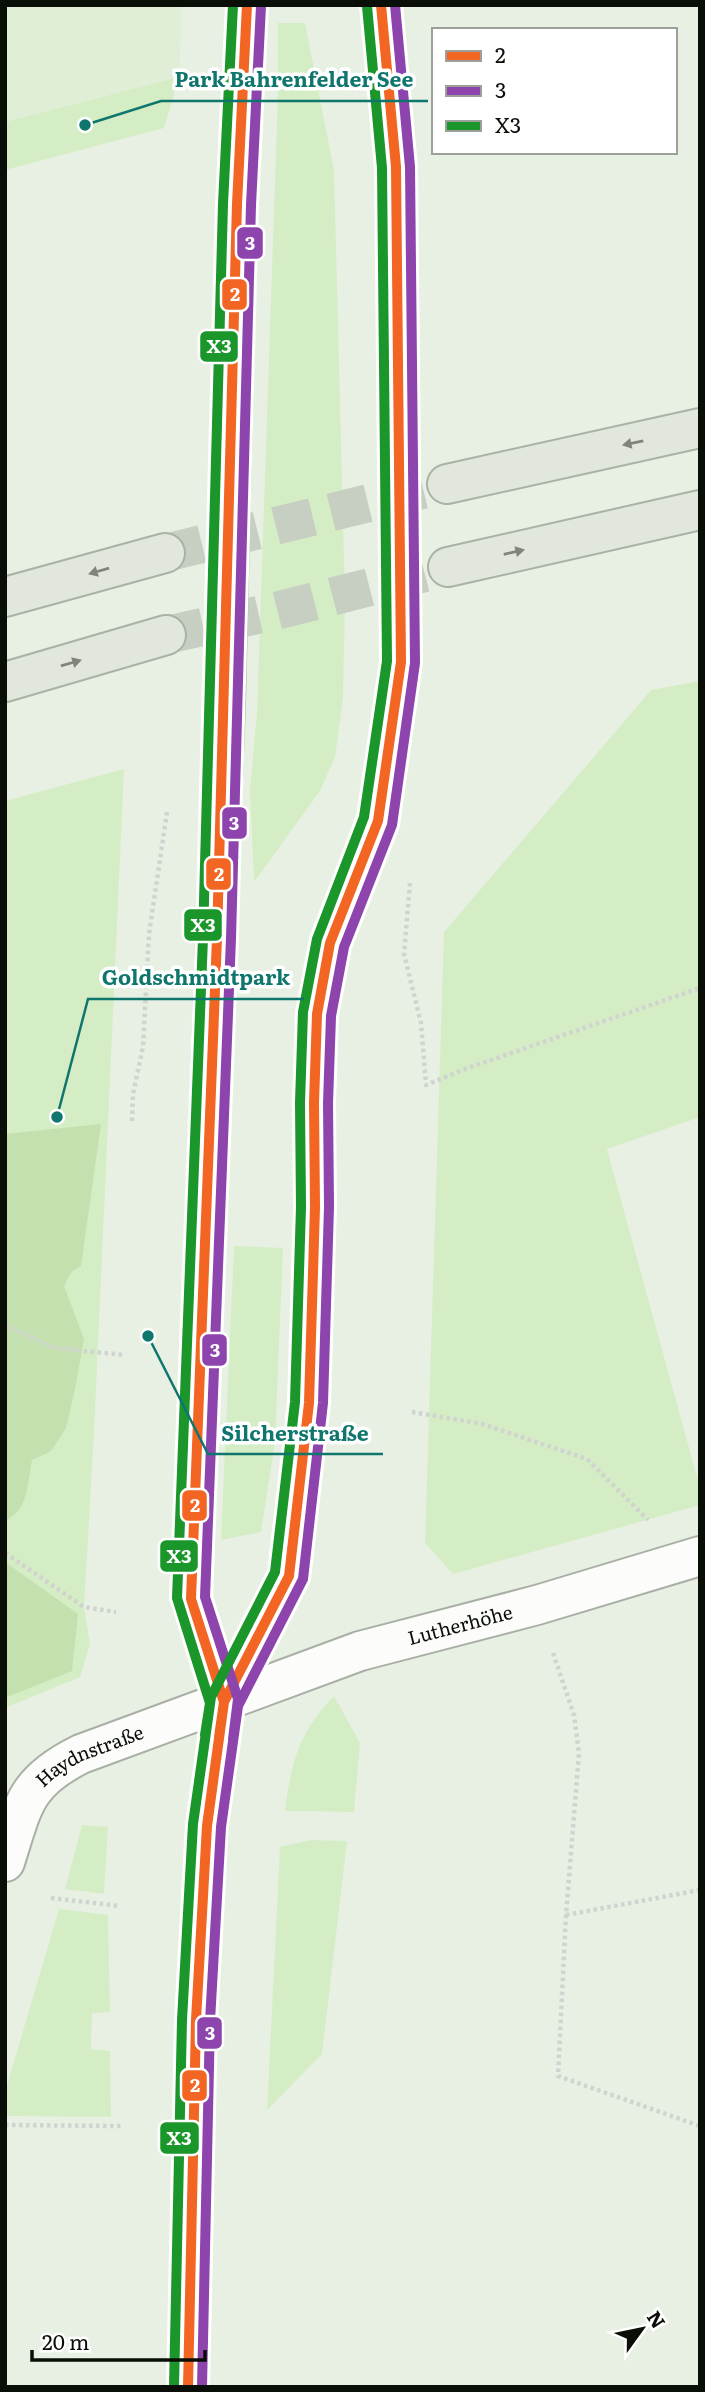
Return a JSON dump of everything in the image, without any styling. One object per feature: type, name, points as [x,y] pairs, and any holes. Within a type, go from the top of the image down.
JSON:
[{"type":"highway","points":[[447,484],[700,428]]},
{"type":"highway","points":[[448,567],[700,510]]},
{"type":"highway","points":[[5,597],[165,553]]},
{"type":"highway","points":[[5,682],[166,635]]},
{"type":"main road","points":[[224,1702],[191,1599],[225,703],[237,204],[247,5]]},
{"type":"main road","points":[[188,2387],[196,2020],[206,1826],[224,1702],[289,1576],[309,1403],[317,1014],[330,943],[377,821],[401,662],[396,167],[381,5]]},
{"type":"street","name":"Lutherhöhe","points":[[224,1702],[360,1651],[537,1605],[694,1558]]},
{"type":"street","name":"Haydnstraße","points":[[5,1862],[21,1809],[42,1777],[81,1754],[224,1702]]},
{"type":"street","points":[[5,1787],[42,1777]]},
{"type":"path","points":[[132,1121],[133,1094],[143,1047],[149,934],[169,803]]},
{"type":"path","points":[[411,873],[404,954],[421,1023],[426,1085],[700,988]]},
{"type":"path","points":[[5,1325],[54,1348],[124,1355]]},
{"type":"path","points":[[412,1412],[482,1424],[587,1459],[694,1558]]},
{"type":"path","points":[[5,1553],[84,1607],[116,1612]]},
{"type":"path","points":[[537,1605],[574,1715],[579,1753],[566,1915],[558,2076],[700,2126]]},
{"type":"path","points":[[566,1915],[700,1891]]},
{"type":"path","points":[[51,1898],[120,1906]]},
{"type":"path","points":[[5,2125],[121,2126]]},
{"type":"shaded area","points":[[5,5],[182,5],[179,77],[5,122]]},
{"type":"green space","points":[[278,23],[305,23],[334,170],[345,598],[343,698],[335,757],[320,791],[254,882],[250,791],[257,713],[278,93]]},
{"type":"green space","points":[[179,77],[164,128],[5,170],[5,122]]},
{"type":"green space","points":[[700,681],[700,1117],[607,1149],[700,1488],[700,1505],[453,1574],[425,1543],[444,932],[651,690]]},
{"type":"green space","points":[[124,769],[84,1607],[90,1644],[80,1677],[5,1708],[5,801]]},
{"type":"green space","points":[[101,1124],[81,1266],[72,1271],[64,1286],[84,1339],[66,1428],[51,1451],[32,1460],[23,1503],[13,1516],[5,1520],[5,1134]]},
{"type":"green space","points":[[234,1246],[283,1248],[275,1442],[261,1532],[221,1540]]},
{"type":"green space","points":[[5,1562],[78,1614],[72,1671],[5,1698]]},
{"type":"green space","points":[[334,1696],[360,1743],[354,1812],[285,1811],[290,1777],[299,1749],[312,1722]]},
{"type":"green space","points":[[82,1825],[108,1827],[104,1894],[65,1889]]},
{"type":"green space","points":[[311,1840],[347,1841],[322,2054],[267,2110],[280,1847]]},
{"type":"green space","points":[[59,1909],[108,1915],[110,2012],[92,2013],[91,2049],[110,2051],[111,2117],[5,2116],[5,2092]]},
{"type":"tunnel","points":[[165,553],[447,484]]},
{"type":"tunnel","points":[[166,635],[276,611],[448,567]]},
{"type":"transit line","name":"X3","points":[[205,1735],[210,1703],[177,1598],[203,938],[223,204],[233,5]]},
{"type":"transit line","name":"2","points":[[219,1737],[224,1702],[191,1599],[217,938],[237,204],[247,5]]},
{"type":"transit line","name":"2","points":[[188,2387],[196,2020],[207,1826],[224,1702],[289,1576],[309,1403],[317,1014],[330,943],[378,821],[401,662],[396,167],[381,5]]},
{"type":"transit line","name":"3","points":[[202,2387],[210,2021],[221,1827],[238,1706],[303,1579],[323,1403],[331,1016],[344,947],[392,825],[415,663],[410,167],[395,5]]},
{"type":"transit line","name":"3","points":[[233,1739],[238,1699],[205,1597],[231,938],[251,205],[261,6]]},
{"type":"transit line","name":"X3","points":[[174,2387],[182,2020],[193,1824],[211,1697],[275,1572],[295,1402],[303,1012],[317,939],[364,817],[387,661],[382,168],[367,6]]},
{"type":"place","name":"Park Bahrenfelder See","points":[[85,125]]},
{"type":"place","name":"Goldschmidtpark","points":[[57,1117]]},
{"type":"place","name":"Silcherstraße","points":[[148,1336]]}]
